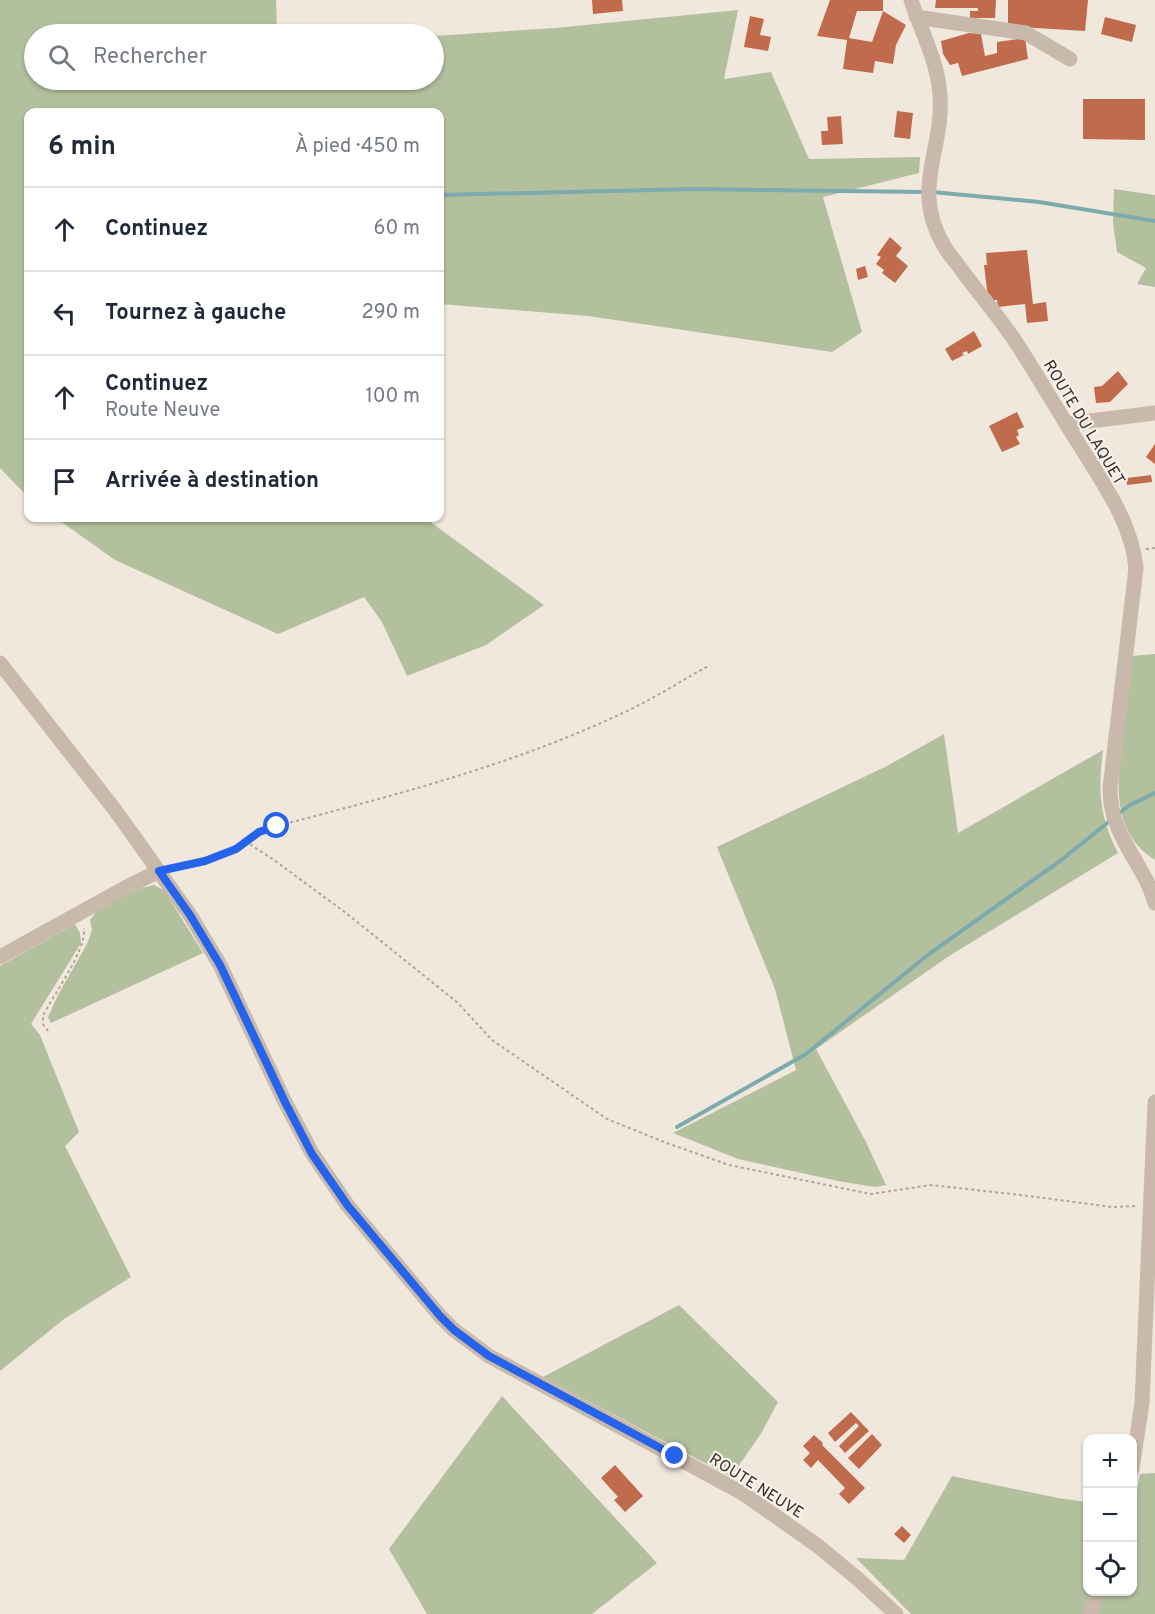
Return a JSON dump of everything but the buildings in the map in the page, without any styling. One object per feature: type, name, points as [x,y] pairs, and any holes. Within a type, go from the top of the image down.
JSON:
[{"type":"street","name":"ROUTE DU LAQUET","points":[[910,0],[935,65],[940,94],[939,125],[928,182],[928,197],[933,222],[944,246],[1017,344],[1114,503],[1134,548],[1136,568],[1110,803],[1116,826],[1147,883],[1155,903]]},
{"type":"street","points":[[916,17],[1026,33],[1070,60]]},
{"type":"street","points":[[1066,424],[1155,413]]},
{"type":"street","name":"ROUTE NEUVE","points":[[0,663],[115,810],[212,950],[285,1102],[325,1174],[362,1224],[440,1316],[454,1330],[489,1356],[744,1494],[818,1546],[896,1614]]},
{"type":"street","points":[[0,957],[159,871]]},
{"type":"street","points":[[1137,1436],[1142,1403],[1155,1102]]},
{"type":"street","points":[[1090,1614],[1096,1596]]},
{"type":"path","points":[[159,871],[205,861],[236,849],[259,832],[277,826],[428,784],[519,755],[638,705],[710,665]]},
{"type":"path","points":[[245,841],[346,913],[458,1003],[492,1040],[607,1119],[664,1142],[729,1165],[871,1194],[931,1185],[1112,1207],[1150,1205]]},
{"type":"path","points":[[48,1031],[43,1024],[43,1016],[82,944],[84,928],[76,915]]},
{"type":"green space","points":[[0,0],[276,0],[277,24],[24,24],[24,90],[444,90],[444,35],[555,28],[738,10],[724,79],[771,72],[809,159],[920,157],[919,173],[823,197],[862,332],[832,352],[588,316],[444,304],[444,108],[24,108],[24,493],[0,468]]},
{"type":"green space","points":[[1114,189],[1155,195],[1155,287],[1137,284],[1146,268],[1117,252],[1113,223]]},
{"type":"green space","points":[[62,522],[430,522],[544,605],[486,645],[407,676],[382,622],[364,597],[278,634],[115,560]]},
{"type":"green space","points":[[1155,654],[1155,860],[1140,848],[1129,834],[1120,801],[1119,766],[1131,656]]},
{"type":"green space","points":[[944,734],[958,833],[1103,750],[1102,803],[1107,827],[1118,853],[949,956],[816,1049],[866,1142],[886,1185],[875,1187],[838,1181],[738,1159],[673,1133],[796,1070],[775,989],[717,847],[887,766]]},
{"type":"green space","points":[[154,885],[164,890],[203,953],[51,1023],[48,1017],[58,995],[87,944],[92,930],[90,920],[99,908],[142,888]]},
{"type":"green space","points":[[75,924],[80,933],[81,943],[31,1024],[40,1035],[79,1132],[65,1146],[131,1277],[64,1319],[0,1371],[0,966]]},
{"type":"green space","points":[[679,1305],[778,1402],[762,1432],[731,1477],[543,1377]]},
{"type":"green space","points":[[502,1396],[657,1563],[592,1614],[427,1614],[389,1549]]},
{"type":"green space","points":[[1155,1473],[1155,1614],[911,1614],[856,1558],[904,1560],[952,1476],[1083,1501],[1083,1596],[1137,1596],[1137,1491],[1140,1474]]},
{"type":"waterway","points":[[444,195],[694,189],[925,192]]},
{"type":"waterway","points":[[932,192],[1039,202],[1155,221]]},
{"type":"waterway","points":[[1117,815],[1130,805],[1155,793]]},
{"type":"waterway","points":[[677,1127],[806,1054],[929,954],[1060,861],[1111,820]]},
{"type":"route","points":[[277,826],[259,832],[236,849],[205,861],[159,871],[190,915],[220,965],[312,1154],[369,1232],[440,1316],[472,1345],[517,1372],[675,1456]]}]
